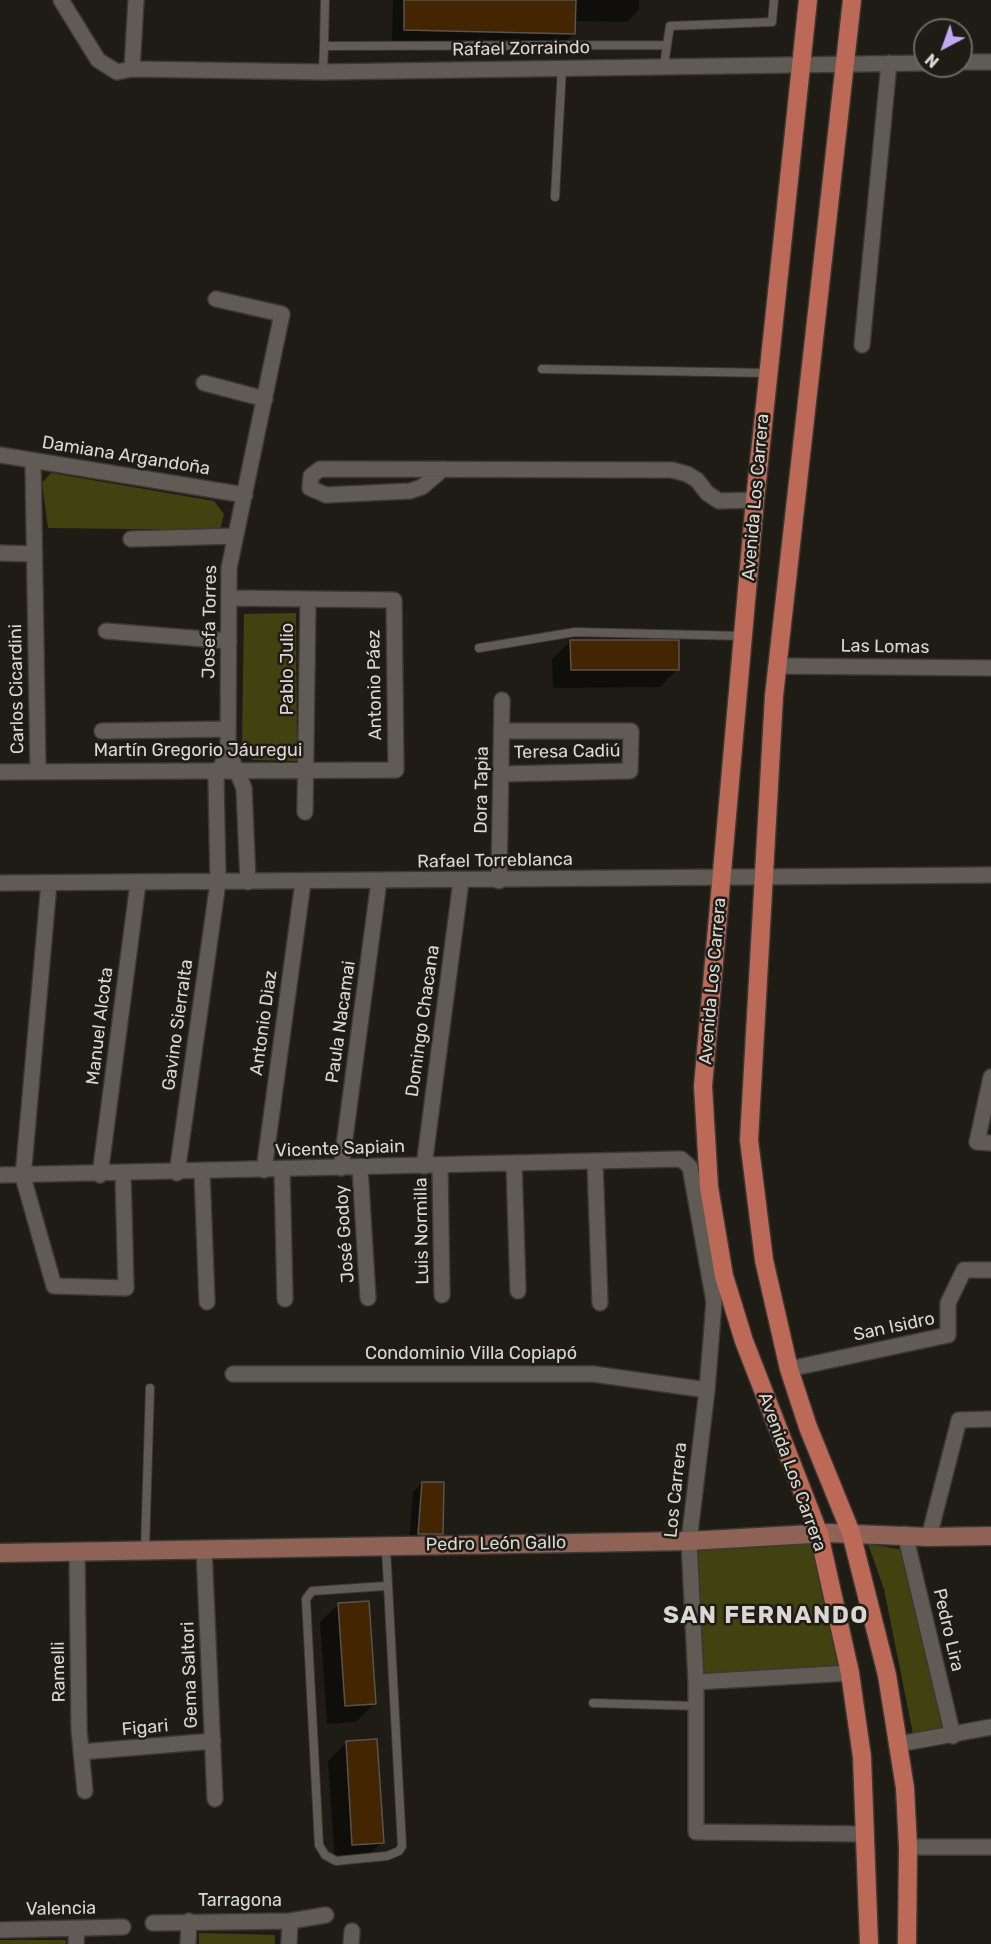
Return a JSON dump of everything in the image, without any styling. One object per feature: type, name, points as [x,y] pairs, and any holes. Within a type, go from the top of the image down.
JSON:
[{"type":"main road","name":"Avenida Los Carrera","points":[[808,0],[755,500],[703,1086],[712,1215],[724,1276],[740,1330],[819,1534],[850,1672],[862,1757],[869,1944]]},
{"type":"main road","name":"Avenida Los Carrera","points":[[852,0],[774,696],[749,1140],[764,1260],[789,1369],[808,1426],[851,1533],[887,1675],[900,1744],[908,1847],[907,1944]]},
{"type":"street","points":[[61,0],[98,60],[125,70],[136,0]]},
{"type":"street","points":[[973,62],[991,62]]},
{"type":"street","points":[[862,345],[889,63]]},
{"type":"street","name":"Rafael Zorraindo","points":[[125,70],[323,72],[913,63]]},
{"type":"street","name":"Josefa Torres","points":[[216,299],[282,314],[229,568],[228,751],[244,788],[248,882]]},
{"type":"street","points":[[204,383],[265,399]]},
{"type":"street","name":"Damiana Argandoña","points":[[0,455],[245,495]]},
{"type":"street","name":"Carlos Cicardini","points":[[33,461],[38,772]]},
{"type":"street","points":[[443,469],[422,487],[410,491],[326,495],[310,488],[311,476],[320,469],[443,469],[672,470],[687,474],[697,480],[707,493],[719,501],[755,500]]},
{"type":"street","points":[[131,539],[235,536]]},
{"type":"street","points":[[0,552],[34,554]]},
{"type":"street","points":[[229,598],[308,599]]},
{"type":"street","name":"Antonio Páez","points":[[308,599],[394,600],[396,770]]},
{"type":"street","name":"Pablo Julio","points":[[305,812],[308,599]]},
{"type":"street","points":[[106,631],[229,640]]},
{"type":"street","name":"Las Lomas","points":[[779,666],[991,668]]},
{"type":"street","name":"Dora Tapia","points":[[499,881],[502,700]]},
{"type":"street","points":[[102,731],[228,729]]},
{"type":"street","name":"Teresa Cadiú","points":[[502,731],[631,731],[630,771],[502,774]]},
{"type":"street","name":"Josefa Torres","points":[[218,882],[216,778],[228,751]]},
{"type":"street","name":"Martín Gregorio Jáuregui","points":[[0,772],[396,770]]},
{"type":"street","name":"Rafael Torreblanca","points":[[0,883],[499,881],[723,876],[991,875]]},
{"type":"street","name":"Paula Nacamai","points":[[341,1168],[379,881]]},
{"type":"street","name":"Domingo Chacana","points":[[424,1166],[461,881]]},
{"type":"street","name":"Gavino Sierralta","points":[[177,1173],[218,882]]},
{"type":"street","name":"Antonio Diaz","points":[[264,1170],[303,882]]},
{"type":"street","points":[[49,883],[23,1177],[54,1286],[126,1288],[123,1174]]},
{"type":"street","name":"Manuel Alcota","points":[[100,1174],[138,883]]},
{"type":"street","points":[[991,1077],[977,1142],[991,1143]]},
{"type":"street","name":"Vicente Sapiain","points":[[0,1175],[23,1177],[681,1159]]},
{"type":"street","name":"Los Carrera","points":[[681,1159],[690,1167],[714,1302],[707,1390],[689,1540],[696,1682],[696,1832],[866,1834]]},
{"type":"street","points":[[595,1162],[600,1303]]},
{"type":"street","points":[[514,1164],[518,1291]]},
{"type":"street","name":"Luis Normilla","points":[[440,1166],[442,1295]]},
{"type":"street","name":"José Godoy","points":[[360,1168],[368,1298]]},
{"type":"street","points":[[282,1170],[285,1299]]},
{"type":"street","points":[[202,1172],[207,1302]]},
{"type":"street","name":"San Isidro","points":[[789,1369],[948,1335],[948,1303],[964,1270],[991,1270]]},
{"type":"street","name":"Condominio Villa Copiapó","points":[[233,1374],[593,1374],[707,1390]]},
{"type":"street","points":[[929,1537],[959,1420],[991,1419]]},
{"type":"street","name":"Pedro León Gallo","points":[[0,1553],[689,1540],[851,1533],[929,1537],[991,1536]]},
{"type":"street","name":"Pedro Lira","points":[[905,1534],[953,1736]]},
{"type":"street","name":"Gema Saltori","points":[[204,1550],[215,1799]]},
{"type":"street","name":"Ramelli","points":[[77,1552],[81,1752],[85,1791]]},
{"type":"street","points":[[696,1682],[850,1672]]},
{"type":"street","points":[[900,1744],[953,1736],[991,1727]]},
{"type":"street","name":"Figari","points":[[81,1752],[213,1742]]},
{"type":"street","points":[[908,1847],[991,1847]]},
{"type":"street","name":"Tarragona","points":[[153,1923],[290,1921],[326,1915]]},
{"type":"street","points":[[188,1944],[189,1921]]},
{"type":"street","points":[[289,1944],[290,1921]]},
{"type":"street","points":[[76,1944],[77,1928]]},
{"type":"street","name":"Valencia","points":[[0,1930],[123,1928]]},
{"type":"lane","points":[[323,72],[325,0]]},
{"type":"lane","points":[[664,66],[670,26],[772,22],[774,0]]},
{"type":"lane","points":[[324,46],[667,45]]},
{"type":"lane","points":[[555,197],[562,67]]},
{"type":"lane","points":[[542,369],[768,373]]},
{"type":"lane","points":[[479,648],[575,632],[743,636]]},
{"type":"lane","points":[[146,1551],[150,1388]]},
{"type":"lane","points":[[386,1546],[386,1586],[402,1846],[399,1851],[387,1856],[336,1861],[325,1855],[319,1845],[306,1599],[312,1592],[386,1586]]},
{"type":"lane","points":[[593,1703],[696,1706]]},
{"type":"shaded area","points":[[51,473],[214,501],[224,514],[220,530],[48,528],[42,483]]},
{"type":"shaded area","points":[[296,613],[297,761],[253,760],[242,744],[244,614]]},
{"type":"shaded area","points":[[815,1538],[845,1669],[700,1677],[694,1549]]},
{"type":"shaded area","points":[[868,1544],[904,1550],[942,1728],[913,1734],[884,1589]]},
{"type":"shaded area","points":[[199,1933],[275,1935],[275,1944],[199,1944]]},
{"type":"shaded area","points":[[0,1940],[66,1940],[66,1944],[0,1944]]},
{"type":"building","points":[[404,0],[576,0],[575,34],[404,30]]},
{"type":"building","points":[[570,640],[679,640],[679,670],[571,670]]},
{"type":"building","points":[[422,1482],[444,1482],[443,1534],[418,1534]]},
{"type":"building","points":[[369,1601],[376,1704],[345,1706],[338,1603]]},
{"type":"building","points":[[377,1739],[384,1843],[352,1845],[346,1741]]},
{"type":"district","name":"SAN FERNANDO","points":[[766,1616]]}]
